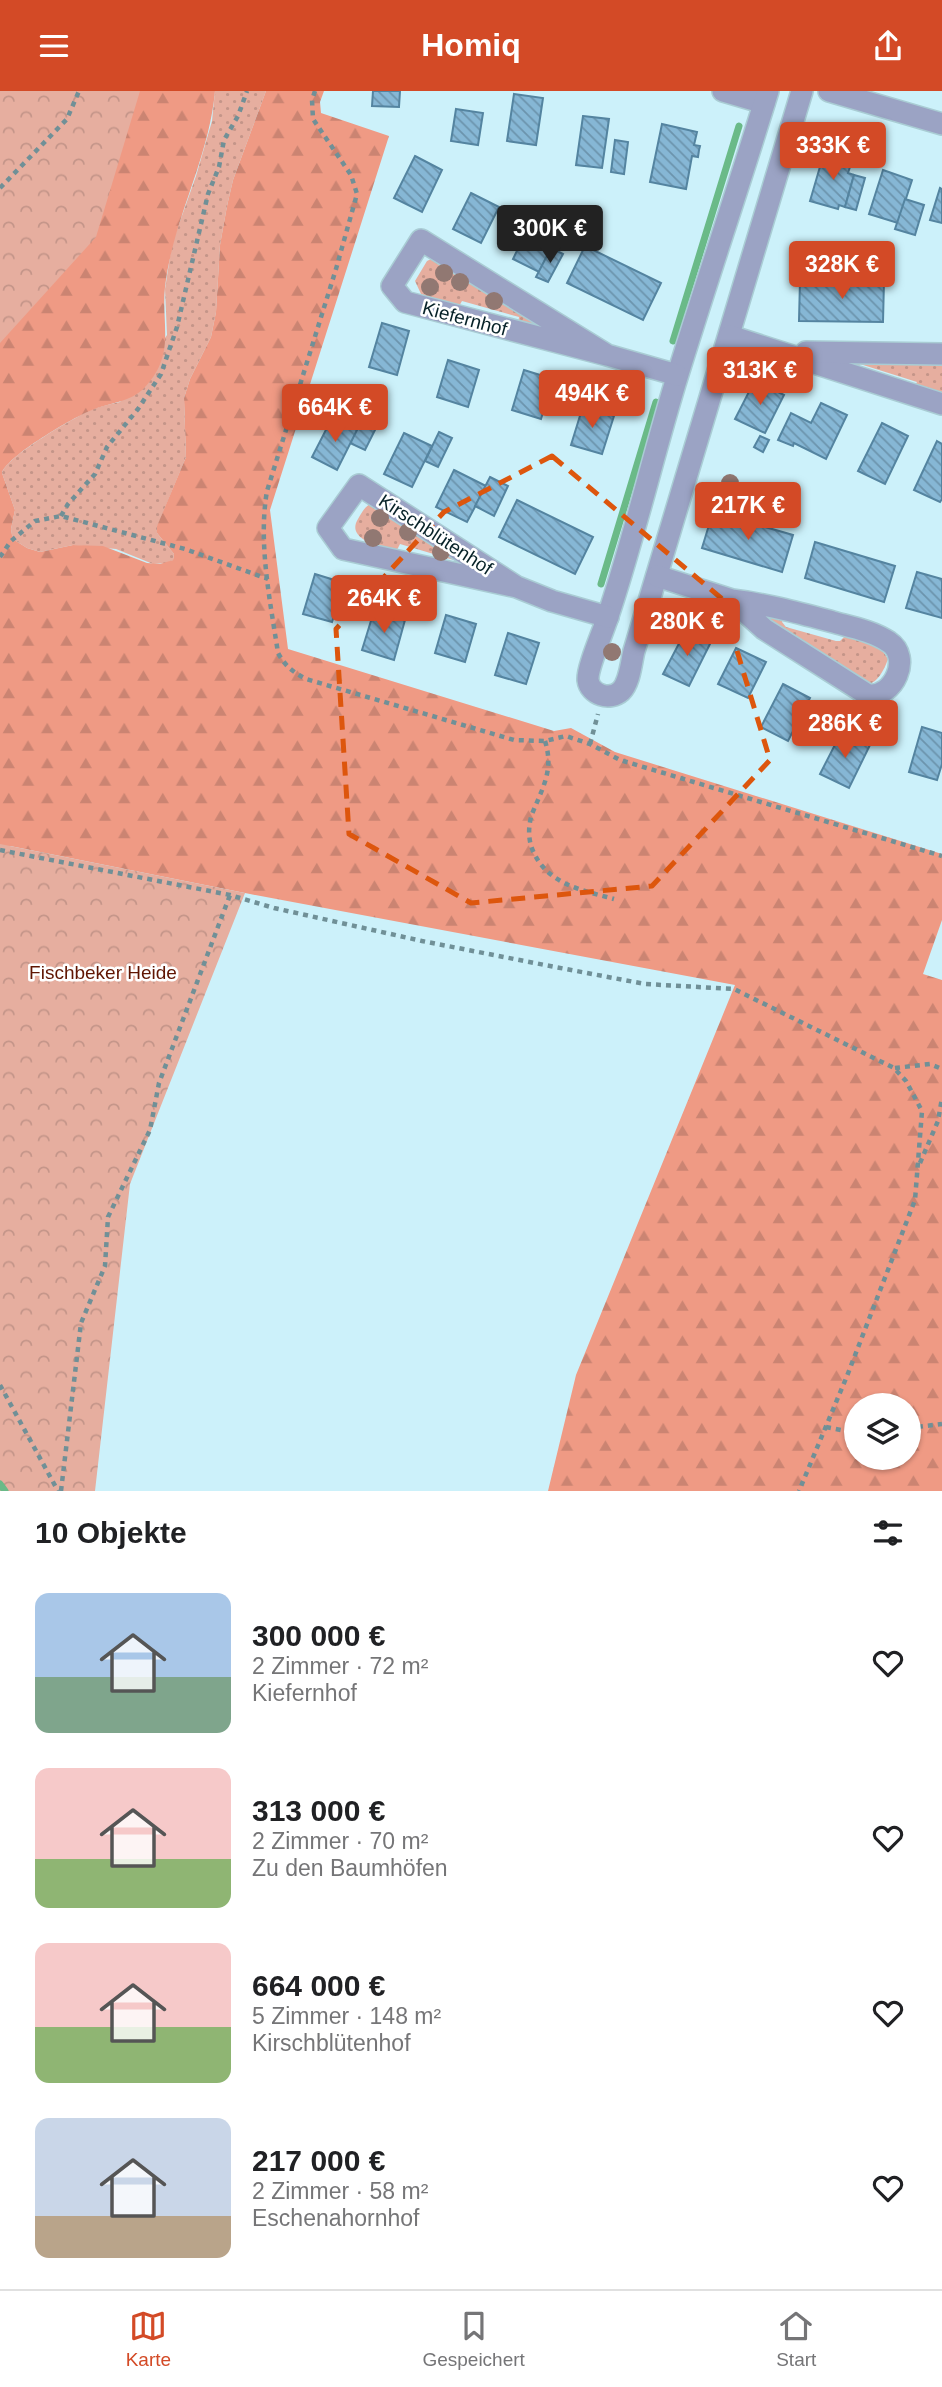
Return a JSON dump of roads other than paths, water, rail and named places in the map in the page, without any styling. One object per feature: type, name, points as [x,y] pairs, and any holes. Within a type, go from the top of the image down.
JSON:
[{"type":"street","points":[[723,91],[766,97],[677,375],[588,680],[592,689],[603,696],[610,697],[620,691],[627,681],[802,91]]},
{"type":"street","points":[[829,91],[942,124]]},
{"type":"street","name":"Kiefernhof","points":[[607,355],[421,240],[392,286],[405,302],[677,375]]},
{"type":"street","points":[[730,336],[942,404]]},
{"type":"street","points":[[783,352],[942,354]]},
{"type":"street","name":"Kirschblütenhof","points":[[517,587],[359,485],[328,528],[343,549],[517,587],[552,601],[608,617]]},
{"type":"street","points":[[657,576],[732,600],[766,604],[863,630],[885,639],[895,647],[901,659],[899,671],[886,690],[868,695],[764,629],[732,600]]},
{"type":"waterway","points":[[673,341],[739,126]]},
{"type":"waterway","points":[[601,584],[656,402]]},
{"type":"waterway","points":[[0,1484],[5,1491]]},
{"type":"park label","name":"Fischbeker Heide","points":[[103,972]]}]
